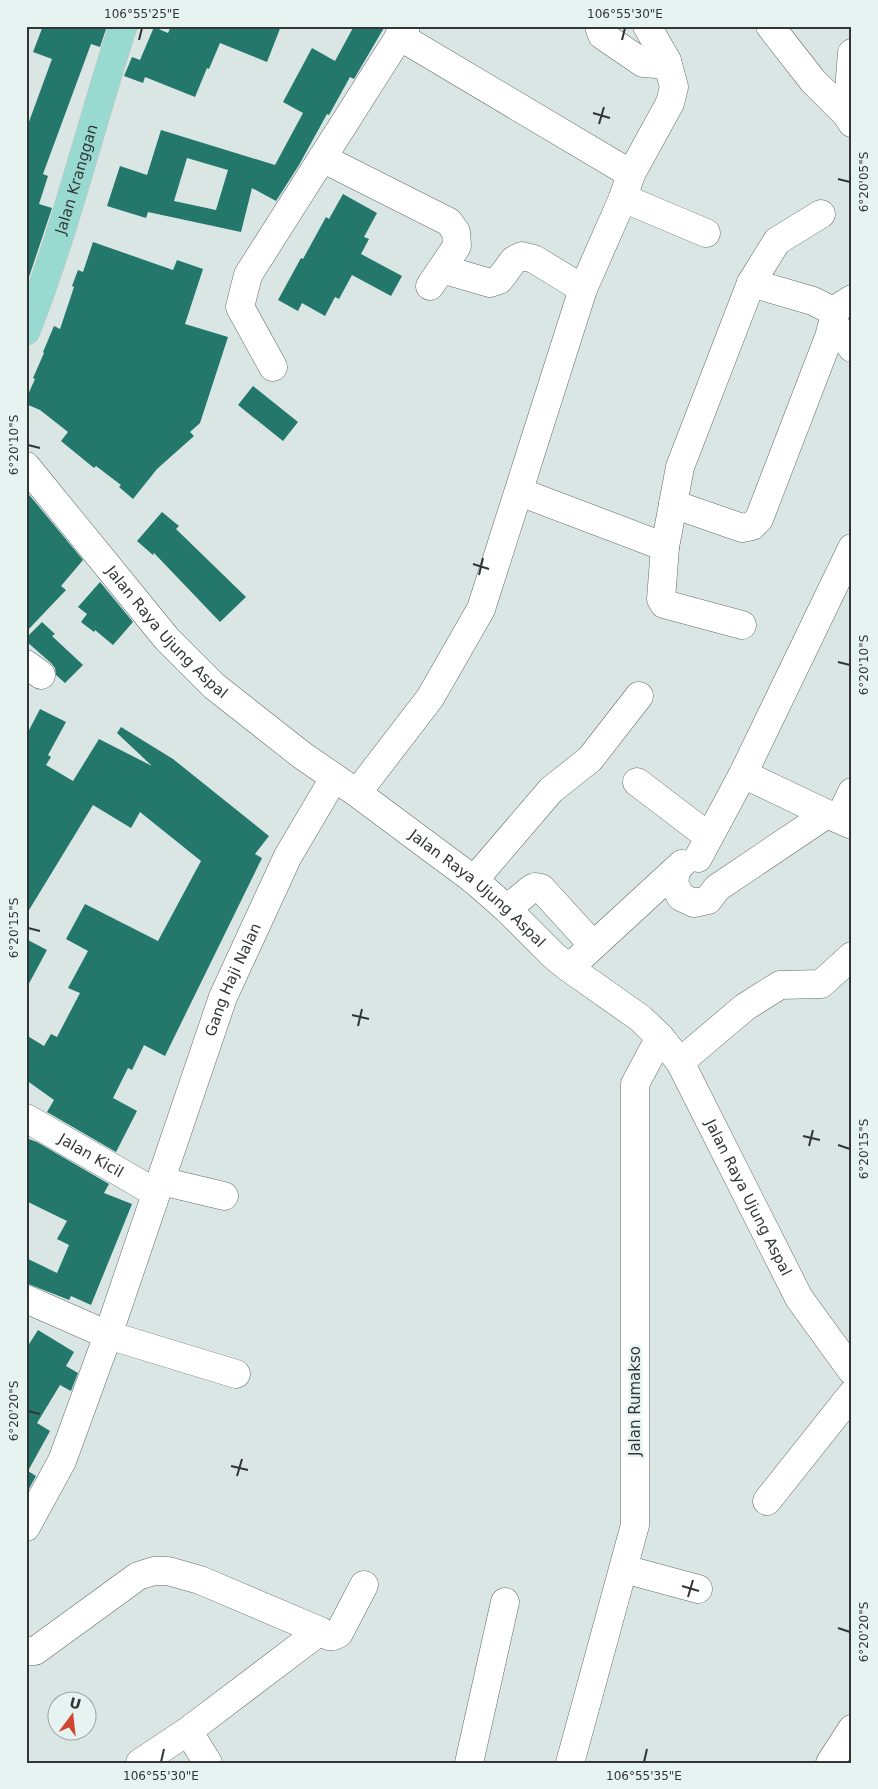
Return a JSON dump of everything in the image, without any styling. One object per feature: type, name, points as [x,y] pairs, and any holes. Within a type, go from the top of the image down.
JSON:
[{"type":"main road","name":"Jalan Kranggan","points":[[28,320],[46,278],[102,90],[124,26]]},
{"type":"street","points":[[599,26],[602,35],[643,63],[657,64],[667,61]]},
{"type":"street","points":[[357,793],[430,698],[482,608],[583,289],[627,186],[670,102],[674,87],[667,61],[647,26]]},
{"type":"street","points":[[770,26],[813,81],[849,119]]},
{"type":"street","points":[[272,368],[240,306],[248,275],[402,31],[627,186],[706,233]]},
{"type":"street","points":[[849,119],[852,53]]},
{"type":"street","points":[[322,158],[449,222],[456,232],[457,246],[436,278],[490,283],[499,280],[514,260],[522,256],[534,259],[583,289]]},
{"type":"street","points":[[742,625],[664,604],[661,599],[665,547],[680,467],[751,284],[777,241],[821,214]]},
{"type":"street","points":[[751,284],[813,301],[839,311],[852,348]]},
{"type":"street","points":[[673,504],[742,528],[752,526],[759,519],[839,311]]},
{"type":"street","name":"Jalan Raya Ujung Aspal","points":[[26,466],[167,639],[214,686],[303,756],[357,793],[474,880],[507,909],[554,956],[640,1018],[660,1037],[680,1062],[799,1298],[850,1365]]},
{"type":"street","points":[[520,492],[665,547]]},
{"type":"street","points":[[852,548],[744,774],[674,884],[680,897],[694,903],[708,900],[717,888],[839,819],[852,792]]},
{"type":"street","points":[[474,880],[550,790],[590,759],[639,696]]},
{"type":"street","points":[[744,774],[839,819]]},
{"type":"street","name":"Gang Haji Nalan","points":[[26,1527],[62,1461],[108,1335],[223,997],[288,856],[334,778]]},
{"type":"street","points":[[637,782],[694,855],[710,863],[718,875],[717,888]]},
{"type":"street","points":[[569,968],[694,855]]},
{"type":"street","points":[[507,909],[531,889],[535,887],[541,888],[593,945]]},
{"type":"street","points":[[680,1062],[745,1007],[773,989],[780,985],[821,984],[852,956]]},
{"type":"street","name":"Jalan Rumakso","points":[[570,1763],[635,1525],[635,1084],[660,1037]]},
{"type":"street","name":"Jalan Kicil","points":[[26,1118],[159,1187],[224,1196]]},
{"type":"street","points":[[26,1299],[108,1335],[236,1374]]},
{"type":"street","points":[[767,1500],[852,1394]]},
{"type":"street","points":[[624,1569],[698,1589]]},
{"type":"street","points":[[26,1651],[35,1651],[138,1576],[154,1571],[168,1571],[200,1580],[330,1637],[339,1633],[364,1586]]},
{"type":"street","points":[[469,1763],[505,1602]]},
{"type":"street","points":[[140,1763],[188,1731],[320,1631]]},
{"type":"street","points":[[830,1763],[852,1729]]},
{"type":"street","points":[[188,1731],[208,1763]]},
{"type":"building","points":[[43,26],[107,26],[100,47],[91,44],[43,174],[48,176],[39,204],[52,208],[26,286],[26,130],[52,59],[33,52]]},
{"type":"building","points":[[171,26],[281,26],[267,62],[220,43],[195,97],[145,77],[143,83],[124,76],[132,57],[140,60],[154,27],[168,33]]},
{"type":"building","points":[[354,26],[385,26],[354,79],[350,77],[276,201],[252,188],[241,232],[148,212],[146,218],[107,206],[120,166],[147,175],[161,130],[275,165],[303,113],[283,102],[312,48],[335,61]],"holes":[[[187,158],[228,170],[216,210],[174,201]]]},
{"type":"building","points":[[343,194],[377,213],[364,237],[369,239],[361,254],[402,276],[391,296],[352,275],[339,299],[335,297],[325,316],[302,303],[298,311],[278,300],[326,217],[329,219]]},
{"type":"building","points":[[93,242],[173,270],[177,260],[203,269],[185,324],[228,337],[200,423],[190,432],[194,436],[157,469],[133,499],[119,487],[121,485],[96,466],[94,468],[61,441],[68,432],[40,410],[26,404],[26,399],[35,379],[33,378],[43,352],[54,326],[60,329],[78,270],[83,272]]},
{"type":"building","points":[[253,386],[298,422],[283,441],[238,405]]},
{"type":"building","points":[[26,491],[83,560],[61,586],[66,590],[26,632]]},
{"type":"building","points":[[162,512],[179,526],[176,529],[246,597],[220,622],[154,553],[153,555],[137,541]]},
{"type":"building","points":[[100,582],[133,622],[113,645],[95,630],[94,632],[81,622],[87,614],[78,607]]},
{"type":"building","points":[[42,622],[55,634],[52,636],[83,665],[65,683],[56,675],[55,668],[51,663],[26,641],[26,638]]},
{"type":"building","points":[[40,709],[66,722],[48,755],[51,757],[46,765],[73,781],[99,739],[152,766],[117,733],[121,727],[173,759],[269,836],[255,854],[262,858],[165,1056],[144,1045],[132,1070],[128,1068],[113,1098],[137,1111],[116,1152],[47,1112],[54,1100],[26,1080],[26,1035],[44,1046],[51,1034],[57,1037],[80,993],[68,988],[88,951],[66,939],[85,904],[158,941],[201,861],[140,812],[131,828],[93,805],[26,915],[26,736]]},
{"type":"building","points":[[26,939],[47,950],[26,989]]},
{"type":"building","points":[[26,1138],[37,1142],[109,1184],[104,1193],[132,1204],[91,1305],[71,1296],[69,1300],[26,1283],[26,1258],[57,1273],[69,1245],[57,1239],[67,1221],[26,1201]]},
{"type":"building","points":[[38,1330],[74,1352],[66,1366],[78,1373],[71,1391],[60,1385],[37,1423],[50,1431],[28,1471],[36,1476],[26,1494],[26,1349]]}]
